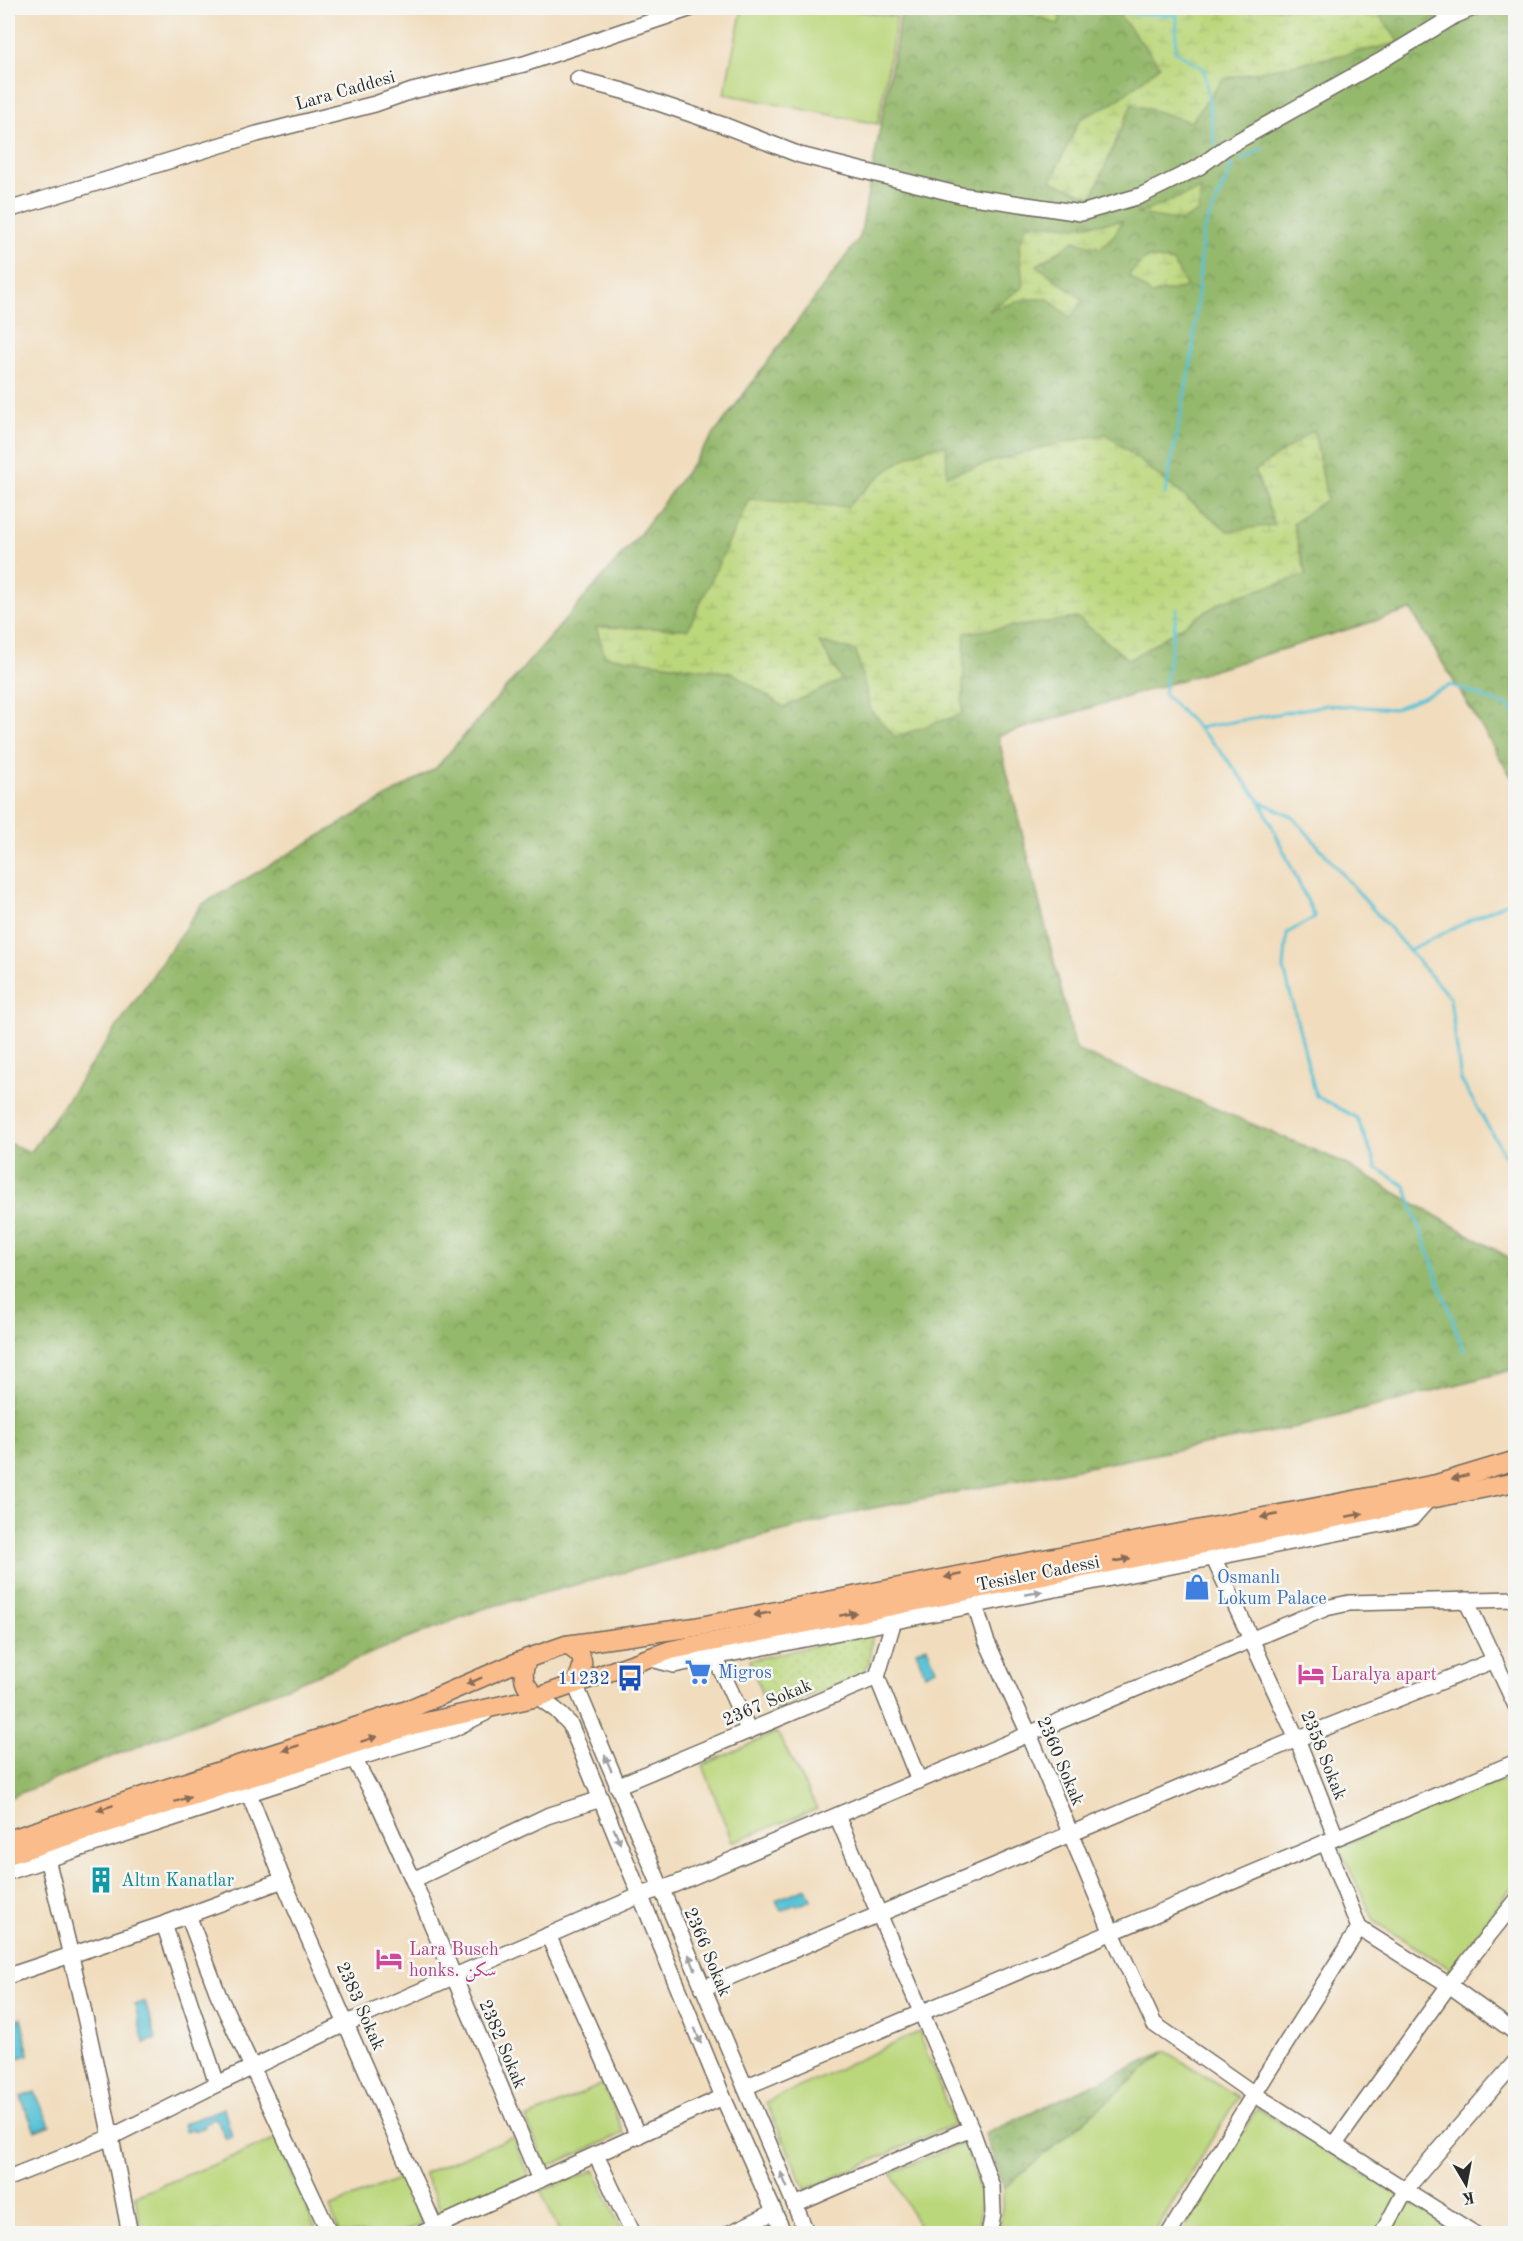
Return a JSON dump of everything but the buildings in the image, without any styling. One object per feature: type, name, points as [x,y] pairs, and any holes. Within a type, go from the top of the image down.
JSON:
[{"type":"main road","points":[[8,1840],[406,1710],[528,1658],[566,1645],[695,1627],[1368,1498],[1436,1484],[1515,1460]]},
{"type":"main road","points":[[8,1855],[413,1725],[538,1697],[648,1658],[699,1644],[1510,1484]]},
{"type":"main road","points":[[566,1645],[577,1651],[582,1658],[583,1665],[575,1684]]},
{"type":"main road","points":[[528,1658],[523,1669],[523,1681],[538,1697]]},
{"type":"street","name":"Lara Caddesi","points":[[8,210],[258,134],[375,104],[412,91],[524,64],[692,8]]},
{"type":"street","points":[[578,78],[723,125],[800,155],[960,195],[1081,213],[1140,196],[1199,167],[1245,136],[1382,60],[1454,16],[1473,8]]},
{"type":"street","name":"Tesisler Cadessi","points":[[648,1658],[674,1665],[1214,1559],[1412,1518],[1428,1500]]},
{"type":"street","name":"2358 Sokak","points":[[1214,1559],[1297,1739],[1359,1928]]},
{"type":"street","points":[[8,2178],[111,2137],[347,2023],[548,1935],[837,1816],[1326,1608],[1349,1604],[1515,1599]]},
{"type":"street","points":[[1466,1600],[1515,1706]]},
{"type":"street","name":"2360 Sokak","points":[[975,1605],[986,1640],[1029,1734],[1112,1933],[1154,2024],[1254,2094],[1406,2188],[1475,2234]]},
{"type":"street","points":[[894,1620],[877,1677],[919,1781]]},
{"type":"street","points":[[715,1657],[749,1731]]},
{"type":"street","points":[[703,1988],[1297,1739],[1495,1660]]},
{"type":"street","name":"2367 Sokak","points":[[617,1786],[877,1677]]},
{"type":"street","name":"2366 Sokak","points":[[575,1684],[807,2234]]},
{"type":"street","points":[[538,1697],[570,1724],[723,2097],[784,2234]]},
{"type":"street","points":[[8,1872],[453,1729],[503,1705]]},
{"type":"street","name":"2382 Sokak","points":[[354,1759],[381,1809],[540,2180]]},
{"type":"street","points":[[745,2087],[1515,1762]]},
{"type":"street","name":"2383 Sokak","points":[[249,1794],[283,1880],[437,2230]]},
{"type":"street","points":[[412,1880],[547,1816],[601,1798]]},
{"type":"street","points":[[837,1816],[971,2128],[992,2187],[993,2213],[989,2234]]},
{"type":"street","points":[[47,1859],[72,1954],[129,2234]]},
{"type":"street","points":[[8,1976],[164,1924],[283,1880]]},
{"type":"street","points":[[1335,2144],[1449,1985],[1515,1902]]},
{"type":"street","points":[[188,1915],[218,1994],[330,2234]]},
{"type":"street","points":[[164,1924],[217,2084]]},
{"type":"street","points":[[1169,2234],[1359,1928],[1449,1985],[1515,2033]]},
{"type":"street","points":[[548,1935],[638,2136]]},
{"type":"street","points":[[1382,2234],[1406,2188],[1515,2061]]},
{"type":"street","points":[[420,2234],[437,2230],[540,2180],[723,2097]]},
{"type":"street","points":[[795,2205],[971,2128]]},
{"type":"street","points":[[596,2155],[633,2234]]},
{"type":"street","points":[[728,2234],[774,2212]]},
{"type":"green space","points":[[747,8],[837,8],[897,17],[878,124],[724,94],[741,14]]},
{"type":"green space","points":[[863,8],[1515,8],[1515,783],[1411,610],[998,736],[1076,1050],[1340,1161],[1515,1261],[1515,1369],[1302,1426],[863,1510],[482,1609],[8,1798],[8,1143],[31,1152],[201,905],[436,768],[640,534],[860,237],[901,14]]},
{"type":"green space","points":[[1014,8],[1061,8],[1059,25]]},
{"type":"green space","points":[[1114,8],[1374,8],[1400,43],[1223,79],[1191,122],[1132,104],[1092,197],[1051,181],[1080,119],[1115,102],[1160,66]]},
{"type":"green space","points":[[1201,189],[1198,212],[1182,221],[1137,214]]},
{"type":"green space","points":[[1122,221],[1115,234],[1101,248],[1074,241],[1037,265],[1083,300],[1071,318],[1048,299],[1025,299],[989,311],[1023,287],[1019,246],[1027,224],[1079,226]]},
{"type":"green space","points":[[1147,257],[1173,262],[1187,287],[1151,294],[1128,275]]},
{"type":"green space","points":[[1314,430],[1327,499],[1293,523],[1306,575],[1223,601],[1129,660],[1078,618],[965,633],[962,714],[895,737],[871,711],[856,651],[819,642],[842,680],[784,707],[733,673],[605,656],[596,627],[688,629],[749,499],[847,507],[892,467],[932,447],[946,445],[947,475],[1044,447],[1106,434],[1228,531],[1275,525],[1255,471]]},
{"type":"green space","points":[[869,1634],[872,1636],[869,1663],[861,1676],[768,1712],[750,1660]]},
{"type":"green space","points":[[777,1732],[817,1809],[732,1842],[703,1765]]},
{"type":"green space","points":[[1515,1775],[1515,1882],[1451,1969],[1375,1922],[1339,1847]]},
{"type":"green space","points":[[919,2032],[954,2124],[806,2190],[766,2102]]},
{"type":"green space","points":[[1166,2051],[1238,2097],[1154,2233],[999,2234],[1004,2189]]},
{"type":"green space","points":[[1166,2051],[1004,2189],[985,2134]]},
{"type":"green space","points":[[603,2084],[624,2133],[547,2167],[526,2119]]},
{"type":"green space","points":[[1257,2108],[1459,2233],[1182,2234]]},
{"type":"green space","points":[[512,2137],[529,2176],[443,2215],[424,2173]]},
{"type":"green space","points":[[277,2139],[317,2233],[142,2233],[135,2196]]},
{"type":"green space","points":[[964,2143],[982,2198],[977,2233],[922,2233],[891,2173]]},
{"type":"green space","points":[[595,2170],[623,2233],[560,2233],[541,2191]]},
{"type":"green space","points":[[402,2177],[422,2224],[400,2233],[339,2233],[330,2207]]},
{"type":"water","points":[[927,1647],[936,1669],[925,1674],[916,1651]]},
{"type":"water","points":[[806,1888],[811,1900],[781,1911],[776,1900]]},
{"type":"water","points":[[145,2002],[156,2039],[144,2043],[135,2005]]},
{"type":"water","points":[[21,2018],[29,2055],[13,2059],[8,2021]]},
{"type":"water","points":[[35,2092],[50,2125],[35,2131],[21,2097]]},
{"type":"water","points":[[224,2108],[232,2137],[226,2139],[216,2118],[210,2119],[210,2122],[204,2124],[205,2127],[185,2131],[183,2124]]},
{"type":"waterway","points":[[1124,13],[1177,15],[1175,51],[1204,69],[1215,144]]},
{"type":"waterway","points":[[1242,160],[1263,148]]},
{"type":"waterway","points":[[1165,494],[1193,352],[1203,232],[1232,167],[1226,159]]},
{"type":"waterway","points":[[1177,609],[1164,694],[1217,747],[1260,801],[1315,917],[1287,933],[1284,969],[1316,1096],[1357,1118],[1377,1168],[1405,1186],[1464,1352]]},
{"type":"waterway","points":[[1198,728],[1327,705],[1394,709],[1451,685],[1510,707],[1516,717]]},
{"type":"waterway","points":[[1261,802],[1293,817],[1450,998],[1461,1080],[1511,1166]]},
{"type":"waterway","points":[[1409,950],[1516,898]]},
{"type":"place","name":"Osmanlı Lokum Palace","points":[[1197,1587]]},
{"type":"place","name":"Migros","points":[[698,1672]]},
{"type":"place","name":"Laralya apart","points":[[1311,1674]]},
{"type":"place","name":"11232","points":[[630,1678]]},
{"type":"place","name":"Altın Kanatlar","points":[[101,1880]]},
{"type":"place","name":"Lara Busch honks. سكن","points":[[389,1959]]}]
